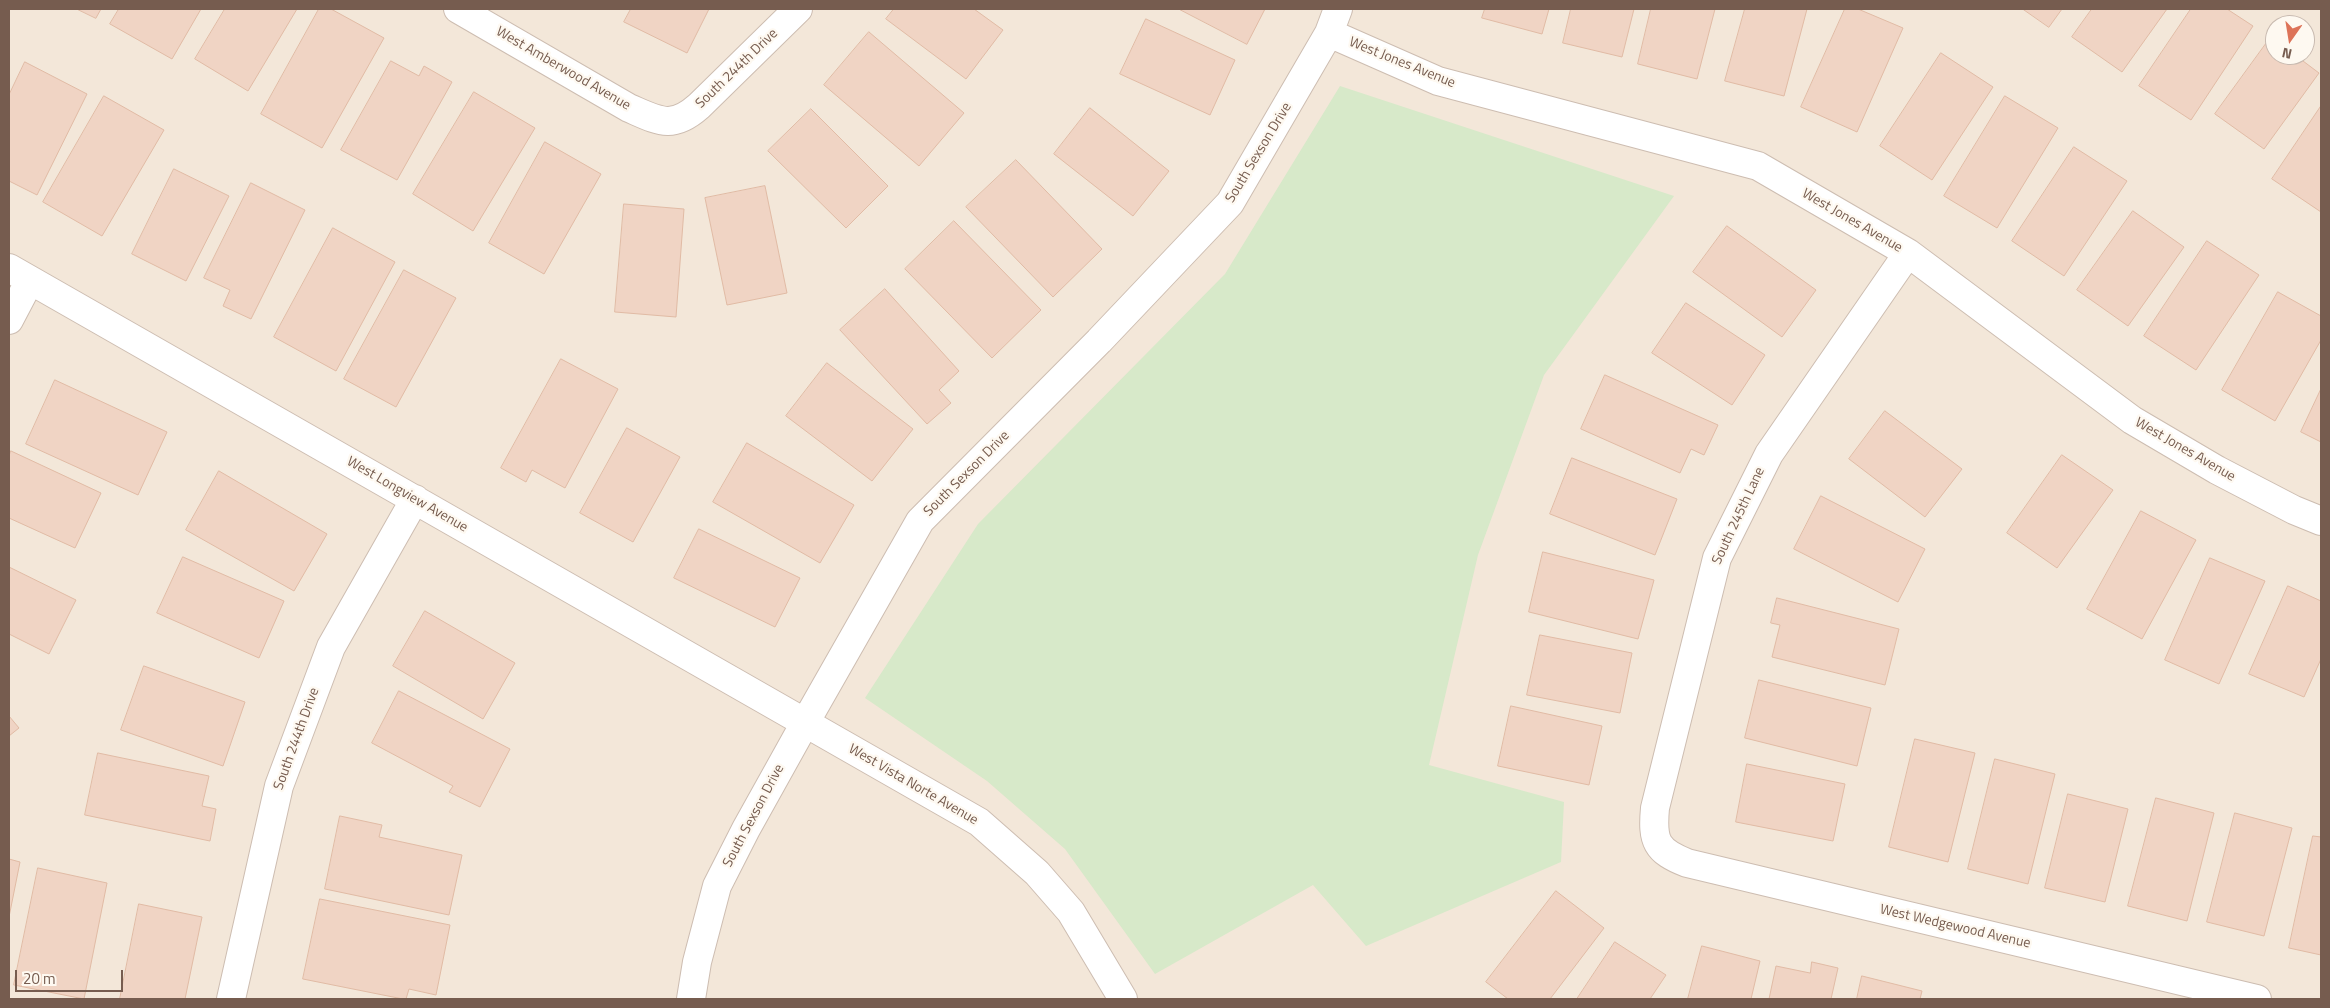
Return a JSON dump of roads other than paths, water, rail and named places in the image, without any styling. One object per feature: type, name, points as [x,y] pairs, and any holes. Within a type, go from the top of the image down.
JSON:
[{"type":"street","name":"West Amberwood Avenue","points":[[458,9],[629,108],[649,117],[671,122]]},
{"type":"street","name":"South 244th Drive","points":[[671,122],[687,117],[798,9]]},
{"type":"street","name":"West Jones Avenue","points":[[1334,21],[1438,81],[1758,166],[1908,253],[2132,420],[2217,470],[2294,510],[2321,521]]},
{"type":"street","name":"South Sexson Drive","points":[[691,999],[697,962],[717,886],[804,723],[920,521],[1099,341],[1230,203],[1334,21]]},
{"type":"street","name":"South 245th Lane","points":[[1657,846],[1653,827],[1655,808],[1717,558],[1769,454],[1908,253]]},
{"type":"street","name":"West Longview Avenue","points":[[19,274],[415,498],[804,723]]},
{"type":"street","points":[[9,320],[19,274]]},
{"type":"street","name":"South 244th Drive","points":[[231,999],[283,776],[331,647],[415,498]]},
{"type":"street","name":"West Vista Norte Avenue","points":[[804,723],[979,822],[1037,873],[1072,912],[1123,999]]},
{"type":"street","name":"West Wedgewood Avenue","points":[[1657,846],[1668,856],[1687,863],[2211,994],[2257,999]]}]
